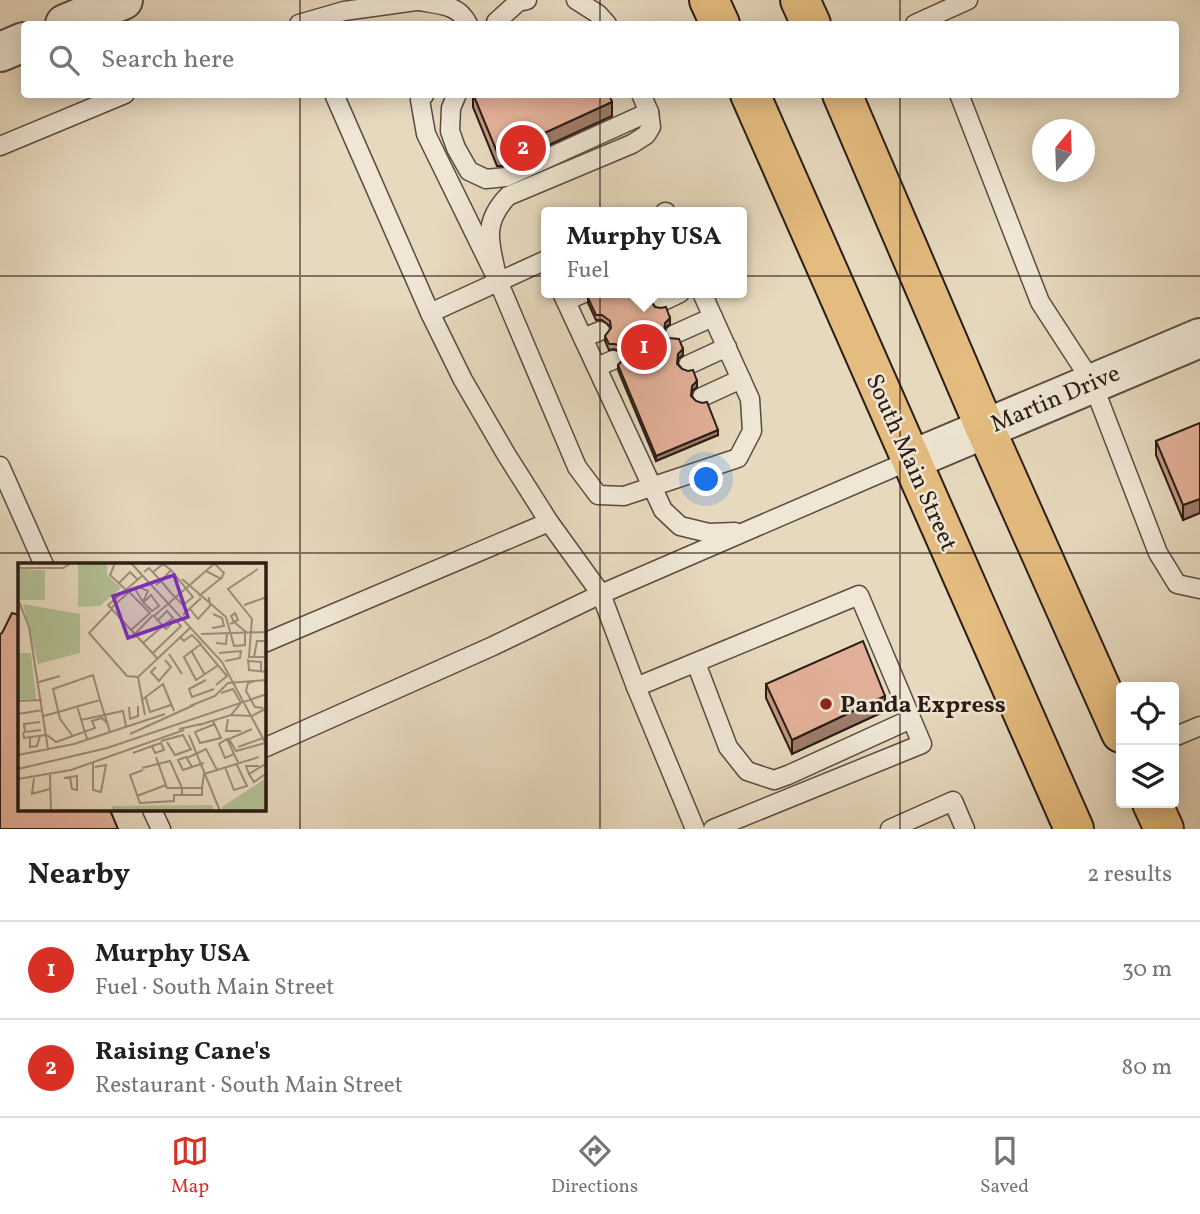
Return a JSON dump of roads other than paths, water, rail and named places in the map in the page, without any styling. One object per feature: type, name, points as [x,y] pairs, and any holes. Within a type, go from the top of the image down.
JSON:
[{"type":"main road","points":[[709,0],[719,21]]},
{"type":"main road","points":[[800,0],[810,21]]},
{"type":"main road","name":"South Main Street","points":[[752,98],[1074,829]]},
{"type":"main road","points":[[844,98],[985,428],[1116,722]]},
{"type":"main road","points":[[1058,793],[1080,829]]},
{"type":"main road","points":[[1155,808],[1164,829]]},
{"type":"street","points":[[72,21],[123,0]]},
{"type":"street","points":[[0,52],[21,43]]},
{"type":"street","name":"Martin Drive","points":[[911,460],[1200,338]]},
{"type":"lane","points":[[497,21],[518,2],[527,0]]},
{"type":"lane","points":[[576,0],[604,21]]},
{"type":"lane","points":[[922,21],[968,0]]},
{"type":"lane","points":[[311,21],[344,10],[421,1],[449,6],[463,14],[466,21]]},
{"type":"lane","points":[[0,146],[115,98]]},
{"type":"lane","points":[[336,98],[430,313],[463,380],[549,522],[600,594],[695,829]]},
{"type":"lane","points":[[422,98],[426,134],[498,281],[577,467],[598,495],[624,496],[737,458],[752,431],[750,399],[704,298]]},
{"type":"lane","points":[[455,98],[451,108],[450,131],[453,139],[469,171],[486,179],[506,177],[649,112]]},
{"type":"lane","points":[[498,281],[489,233],[498,206],[508,196],[632,145],[646,135],[651,127],[649,112],[643,98]]},
{"type":"lane","points":[[961,98],[1040,302],[1092,382],[1158,553],[1177,584],[1200,589]]},
{"type":"lane","points":[[430,313],[541,262]]},
{"type":"lane","points":[[564,298],[583,338],[605,364],[619,394],[633,427],[652,487],[663,510],[680,526],[709,533],[747,531]]},
{"type":"lane","points":[[661,302],[669,298]]},
{"type":"lane","points":[[675,334],[713,317]]},
{"type":"lane","points":[[583,338],[600,331]]},
{"type":"lane","points":[[688,365],[727,347]]},
{"type":"lane","points":[[702,397],[741,379]]},
{"type":"lane","points":[[266,747],[493,646],[600,594],[911,460]]},
{"type":"lane","points":[[0,466],[43,563]]},
{"type":"lane","points":[[266,642],[549,522]]},
{"type":"lane","points":[[636,687],[859,594],[922,744],[713,829]]},
{"type":"lane","points":[[696,663],[728,747],[747,771],[774,780],[911,719]]},
{"type":"lane","points":[[1179,735],[1200,726]]},
{"type":"lane","points":[[890,829],[953,802],[965,829]]},
{"type":"lane","points":[[152,811],[161,829]]},
{"type":"place","name":"Raising Cane's","points":[[523,148]]},
{"type":"place","name":"Murphy USA","points":[[644,347]]},
{"type":"place","name":"Panda Express","points":[[826,704]]}]
